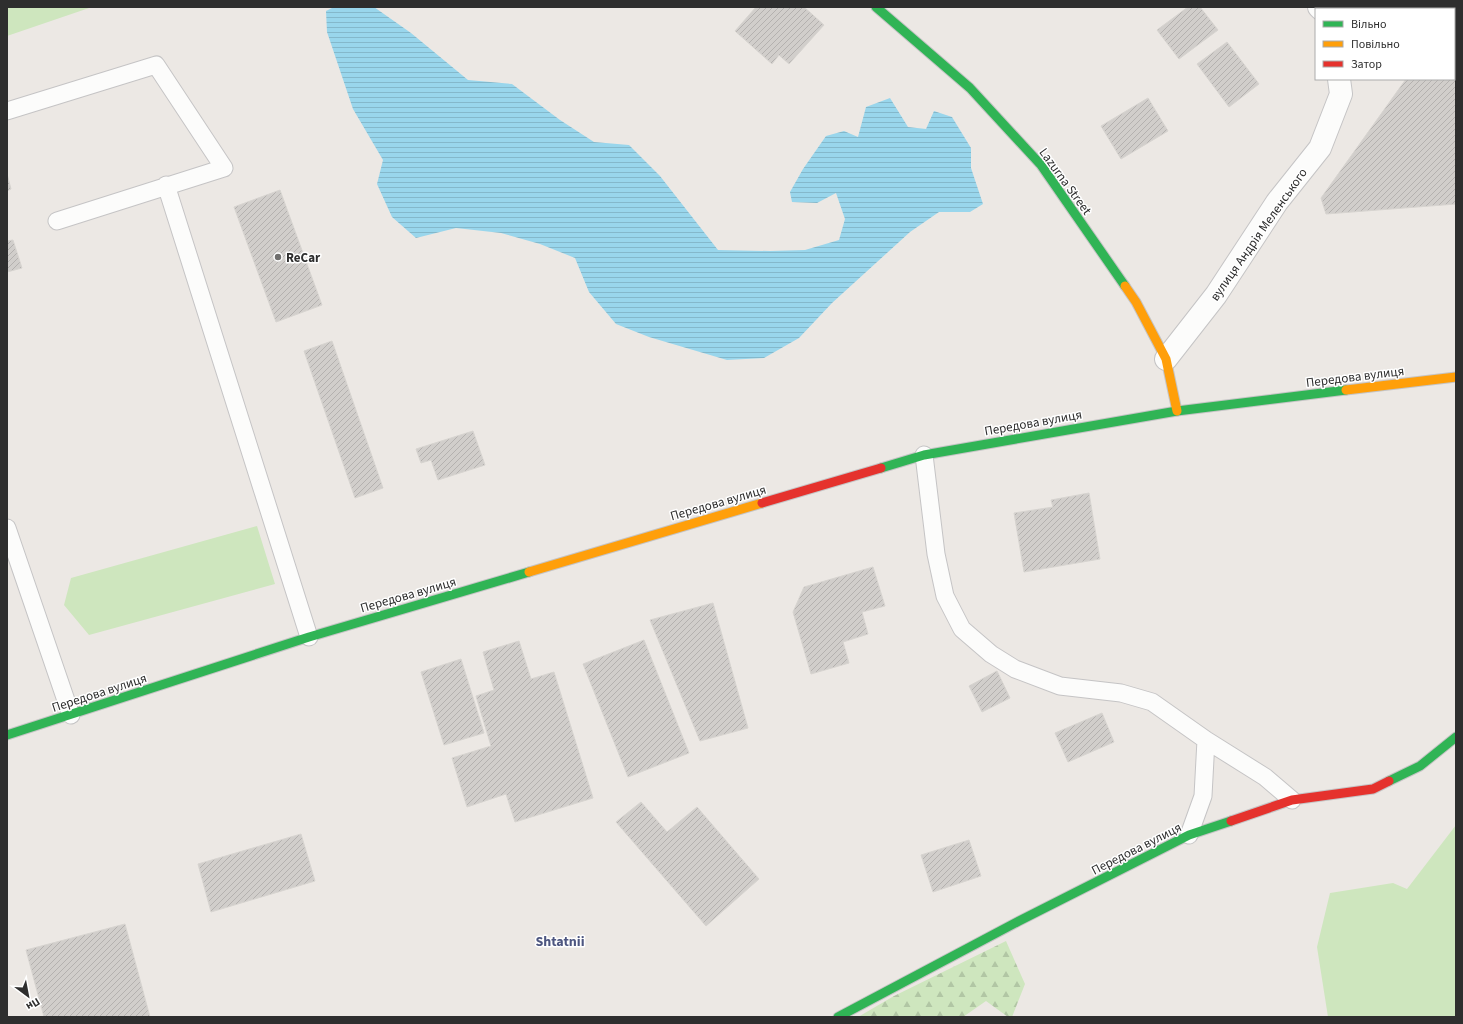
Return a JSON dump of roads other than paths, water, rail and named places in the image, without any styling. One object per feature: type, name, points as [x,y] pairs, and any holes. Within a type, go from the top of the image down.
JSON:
[{"type":"street","name":"Lazurna Street","points":[[876,7],[970,88],[1041,165],[1136,302],[1166,360],[1177,411]]},
{"type":"street","name":"вулиця Андрія Меленського","points":[[1166,360],[1216,295],[1278,202],[1320,148],[1344,84]]},
{"type":"street","name":"Передова вулиця","points":[[7,735],[309,637],[924,455],[1177,411],[1456,378]]},
{"type":"street","name":"Передова вулиця","points":[[838,1017],[1019,921],[1190,835],[1292,800],[1373,789],[1420,766],[1456,737]]},
{"type":"lane","points":[[7,111],[156,65],[224,168],[166,185],[57,221]]},
{"type":"lane","points":[[166,185],[309,637]]},
{"type":"lane","points":[[924,455],[936,554],[945,596],[962,629],[991,654],[1015,670],[1060,686],[1121,693],[1152,702],[1206,740],[1265,777],[1292,800]]},
{"type":"lane","points":[[7,528],[71,715]]},
{"type":"lane","points":[[1190,835],[1203,796],[1206,740]]},
{"type":"water","points":[[334,7],[374,7],[411,33],[468,80],[512,84],[560,120],[594,142],[629,145],[660,176],[718,250],[805,250],[839,240],[845,219],[836,193],[817,203],[792,202],[790,192],[803,169],[826,136],[844,131],[858,137],[866,107],[890,98],[908,127],[926,129],[934,111],[952,117],[971,148],[971,168],[983,204],[970,212],[939,212],[910,232],[832,303],[799,338],[764,358],[727,360],[649,337],[616,324],[589,292],[575,258],[540,244],[501,233],[456,228],[416,238],[392,217],[377,184],[383,160],[353,109],[327,32],[326,11]]},
{"type":"place","name":"ReCar","points":[[278,257]]},
{"type":"district","name":"Shtatnii","points":[[560,941]]}]
